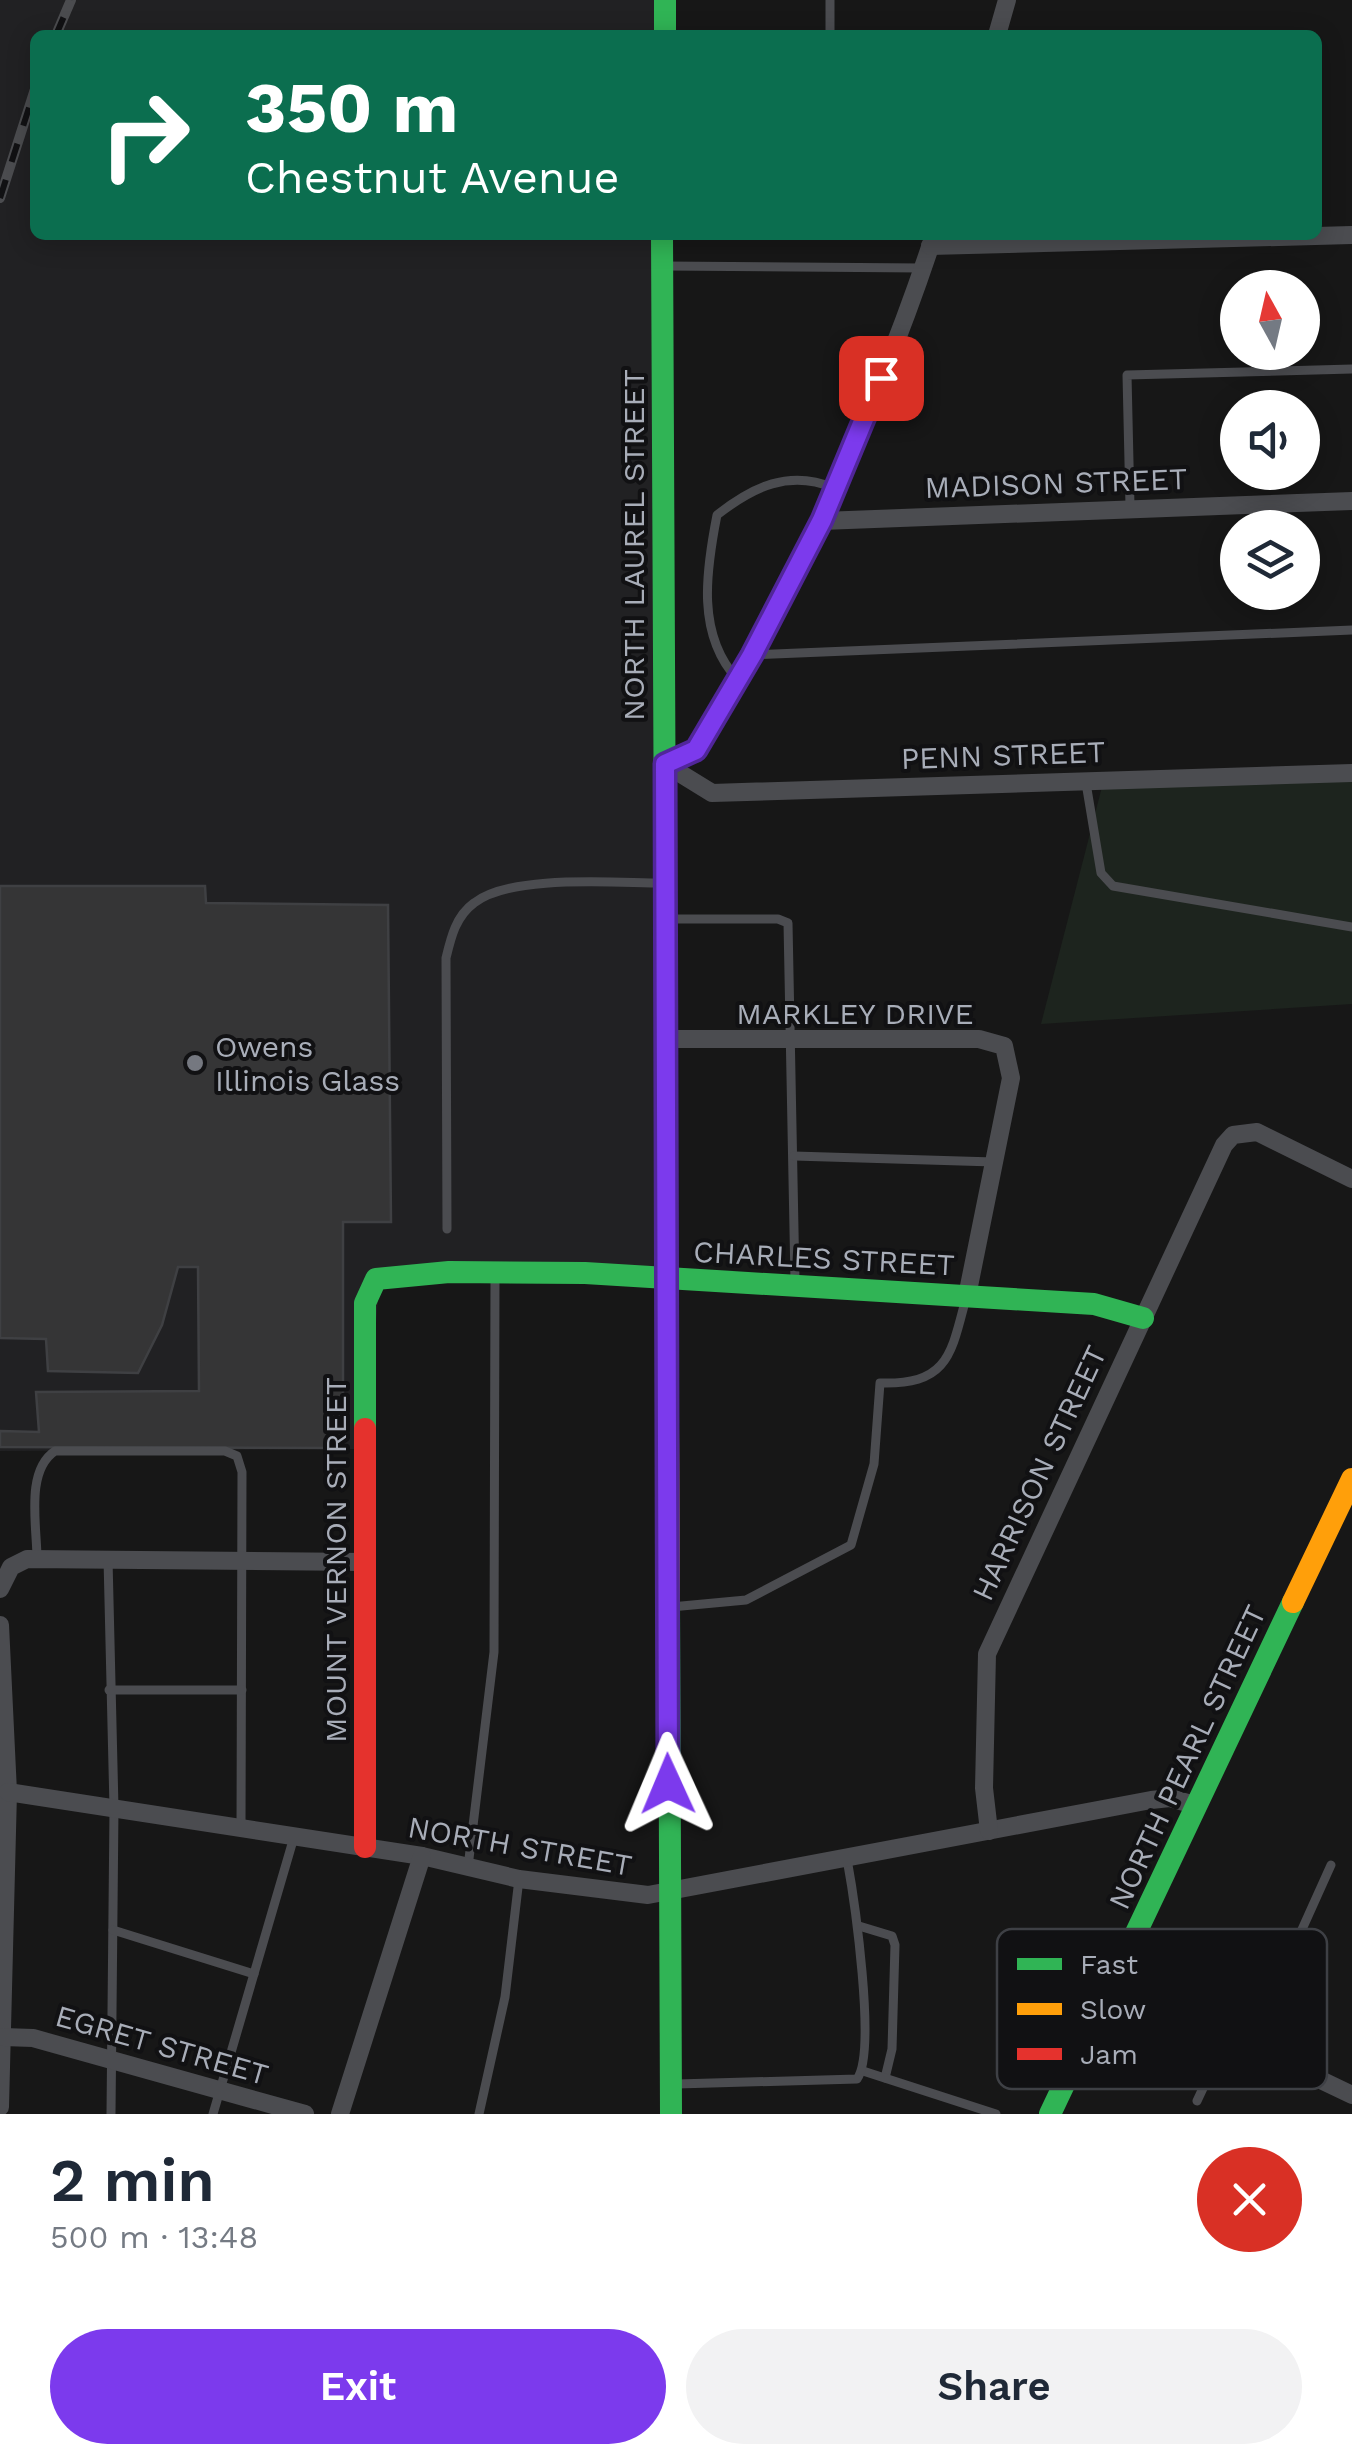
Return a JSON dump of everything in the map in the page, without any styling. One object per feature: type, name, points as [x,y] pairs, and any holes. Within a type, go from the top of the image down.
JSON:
[{"type":"street","points":[[665,0],[665,30]]},
{"type":"street","points":[[999,30],[1007,0]]},
{"type":"street","points":[[1322,235],[1352,235]]},
{"type":"street","name":"NORTH LAUREL STREET","points":[[662,240],[664,1278],[672,2114]]},
{"type":"street","points":[[665,764],[696,750],[752,655],[822,520],[932,240]]},
{"type":"street","name":"MADISON STREET","points":[[822,520],[1130,506],[1352,502]]},
{"type":"street","name":"PENN STREET","points":[[665,764],[712,793],[1352,773]]},
{"type":"street","name":"MARKLEY DRIVE","points":[[666,1040],[979,1039],[1004,1046],[1011,1078],[967,1296]]},
{"type":"street","name":"HARRISON STREET","points":[[989,1831],[984,1788],[987,1654],[1220,1156],[1233,1135],[1256,1132],[1352,1179]]},
{"type":"street","name":"CHARLES STREET","points":[[380,1278],[496,1272],[664,1278],[1094,1304],[1143,1318]]},
{"type":"street","name":"MOUNT VERNON STREET","points":[[365,1847],[365,1303],[380,1278]]},
{"type":"street","name":"NORTH PEARL STREET","points":[[1139,1929],[1352,1480]]},
{"type":"street","points":[[0,1589],[11,1567],[37,1559],[365,1562]]},
{"type":"street","points":[[0,1625],[8,1792],[0,2107]]},
{"type":"street","name":"NORTH STREET","points":[[8,1792],[422,1856],[519,1879],[632,1894],[1151,1800],[1170,1798],[1198,1806]]},
{"type":"street","points":[[340,2114],[422,1856]]},
{"type":"street","name":"EGRET STREET","points":[[3,2037],[33,2038],[305,2114]]},
{"type":"street","points":[[1327,2083],[1352,2095]]},
{"type":"street","name":"NORTH PEARL STREET","points":[[1050,2114],[1062,2089]]},
{"type":"lane","points":[[830,0],[830,30]]},
{"type":"lane","points":[[662,266],[922,268]]},
{"type":"lane","points":[[1130,506],[1127,375],[1352,369]]},
{"type":"lane","points":[[738,680],[718,658],[710,625],[706,570],[716,515],[748,490],[781,482],[812,478],[837,489]]},
{"type":"lane","points":[[752,655],[1352,630]]},
{"type":"lane","points":[[1085,780],[1100,873],[1114,886],[1352,927]]},
{"type":"lane","points":[[447,1230],[446,958],[454,928],[475,902],[504,890],[665,882]]},
{"type":"lane","points":[[665,919],[778,919],[788,923],[794,1039],[794,1286]]},
{"type":"lane","points":[[794,1156],[994,1162]]},
{"type":"lane","points":[[468,1867],[494,1652],[496,1272]]},
{"type":"lane","name":"MARKLEY DRIVE","points":[[668,1607],[746,1600],[851,1545],[874,1464],[880,1384],[923,1380],[942,1368],[952,1352],[967,1296]]},
{"type":"lane","points":[[37,1559],[37,1474],[42,1460],[56,1451],[225,1451],[236,1456],[242,1472],[241,1828]]},
{"type":"lane","points":[[108,1560],[114,1808],[111,2114]]},
{"type":"lane","points":[[109,1690],[242,1690]]},
{"type":"lane","points":[[213,2114],[294,1837]]},
{"type":"lane","points":[[671,2084],[857,2079],[863,2071],[859,1926],[846,1856]]},
{"type":"lane","points":[[1302,1929],[1331,1865]]},
{"type":"lane","points":[[478,2114],[505,1997],[519,1879]]},
{"type":"lane","points":[[859,1926],[892,1936],[896,1945],[892,2049],[884,2078]]},
{"type":"lane","points":[[114,1930],[254,1974]]},
{"type":"lane","points":[[863,2071],[996,2114]]},
{"type":"lane","points":[[1197,2102],[1203,2089]]},
{"type":"shaded area","points":[[0,0],[665,0],[665,30],[30,30],[30,240],[662,240],[665,1278],[380,1278],[365,1449],[0,1451]]},
{"type":"shaded area","points":[[1352,773],[1352,1004],[1041,1024],[1104,779]]},
{"type":"building","name":"Owens Illinois Glass","points":[[0,886],[205,886],[206,903],[388,905],[391,1222],[343,1222],[343,1448],[0,1447],[0,1431],[39,1432],[36,1392],[199,1391],[198,1267],[178,1267],[162,1325],[138,1373],[48,1371],[46,1339],[0,1338]]},
{"type":"railway","points":[[58,30],[71,0]]},
{"type":"railway","points":[[0,198],[30,105]]},
{"type":"traffic: fast","points":[[665,0],[665,30]]},
{"type":"traffic: fast","points":[[662,240],[666,1079]]},
{"type":"traffic: fast","points":[[365,1429],[365,1303],[376,1279],[449,1272],[585,1273],[1094,1304],[1143,1318]]},
{"type":"traffic: fast","points":[[669,1600],[671,2114]]},
{"type":"traffic: fast","points":[[1138,1929],[1293,1602]]},
{"type":"traffic: fast","points":[[1050,2114],[1062,2089]]},
{"type":"traffic: slow","points":[[666,1079],[669,1600]]},
{"type":"traffic: slow","points":[[1293,1602],[1352,1479]]},
{"type":"traffic: jam","points":[[365,1429],[365,1847]]},
{"type":"place","name":"Owens Illinois Glass","points":[[195,1063]]},
{"type":"route","points":[[668,1784],[665,764],[696,750],[752,655],[854,452],[881,378]]}]
